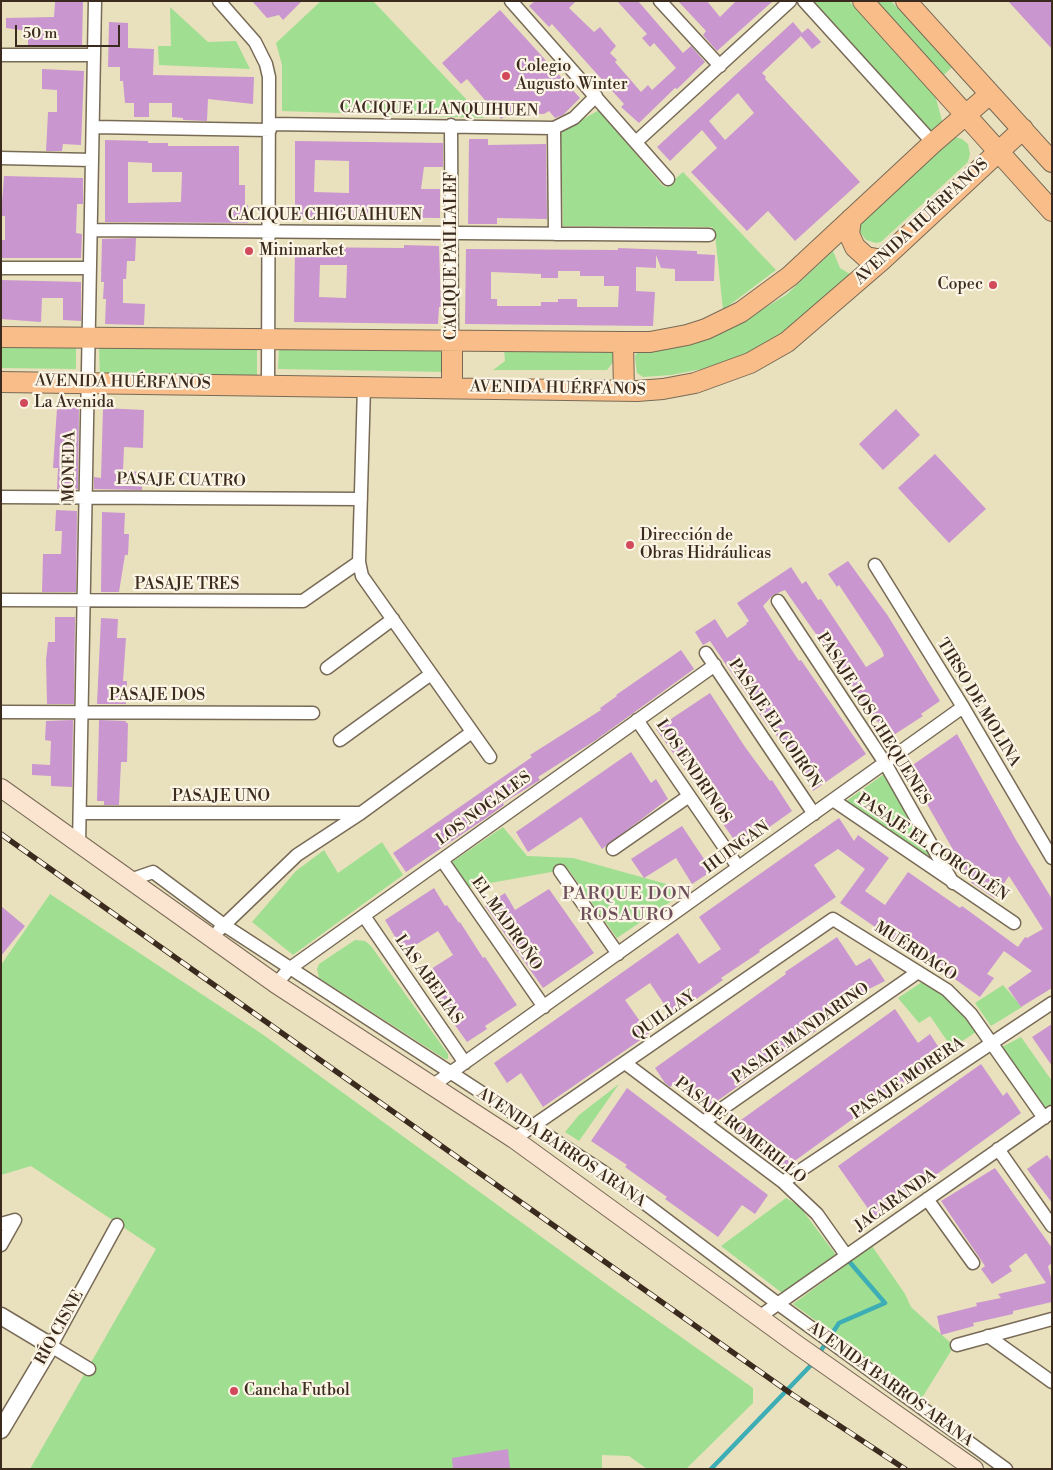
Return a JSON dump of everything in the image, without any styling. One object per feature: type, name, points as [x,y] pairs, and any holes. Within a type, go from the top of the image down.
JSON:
[{"type":"main road","points":[[863,1],[1052,211]]},
{"type":"main road","points":[[906,1],[1052,162]]},
{"type":"main road","points":[[1,337],[452,342],[650,342],[687,335],[706,329],[741,312],[790,276],[933,143],[990,94]]},
{"type":"main road","name":"AVENIDA HUÉRFANOS","points":[[1,382],[268,384],[624,391],[663,389],[695,384],[750,363],[787,342],[882,260],[998,151],[1023,130]]},
{"type":"main road","points":[[850,219],[849,234],[854,247],[866,257],[882,260]]},
{"type":"main road","name":"CACIQUE PAILLALEF","points":[[452,342],[452,388]]},
{"type":"main road","points":[[623,342],[624,391]]},
{"type":"main road","name":"AVENIDA BARROS ARANA","points":[[1,788],[130,880],[218,932],[276,984],[514,1140],[974,1469]]},
{"type":"street","name":"MONEDA","points":[[79,844],[95,1]]},
{"type":"street","points":[[219,1],[248,32],[263,58],[269,77],[268,384]]},
{"type":"street","points":[[511,1],[637,141],[668,179]]},
{"type":"street","points":[[660,1],[720,66]]},
{"type":"street","points":[[637,141],[790,1]]},
{"type":"street","points":[[804,1],[933,143]]},
{"type":"street","points":[[1,55],[94,55]]},
{"type":"street","name":"CACIQUE LLANQUIHUEN","points":[[93,128],[451,125],[554,128],[574,118],[596,96]]},
{"type":"street","name":"CACIQUE PAILLALEF","points":[[451,125],[452,342]]},
{"type":"street","points":[[554,128],[555,234]]},
{"type":"street","points":[[1,158],[92,160]]},
{"type":"street","name":"CACIQUE CHIGUAIHUEN","points":[[91,230],[709,235]]},
{"type":"street","points":[[1,268],[90,268]]},
{"type":"street","points":[[364,386],[360,562],[362,576],[490,757]]},
{"type":"street","name":"PASAJE CUATRO","points":[[1,497],[361,500]]},
{"type":"street","name":"PASAJE TRES","points":[[1,600],[303,601],[360,562]]},
{"type":"street","name":"TIRSO DE MOLINA","points":[[875,565],[963,707],[1052,858]]},
{"type":"street","name":"PASAJE LOS CHEQUENES","points":[[778,601],[885,763],[953,883]]},
{"type":"street","points":[[327,668],[393,619]]},
{"type":"street","name":"PASAJE EL COIRÓN","points":[[706,653],[814,814]]},
{"type":"street","name":"LOS NOGALES","points":[[276,984],[290,969],[715,665]]},
{"type":"street","points":[[340,740],[431,674]]},
{"type":"street","name":"HUINGAN","points":[[432,1086],[963,707]]},
{"type":"street","name":"PASAJE DOS","points":[[1,712],[313,713]]},
{"type":"street","name":"LOS ENDRINOS","points":[[637,720],[738,867]]},
{"type":"street","points":[[218,932],[297,855],[362,813],[472,732]]},
{"type":"street","points":[[613,850],[689,796]]},
{"type":"street","name":"PASAJE EL CORCOLÉN","points":[[833,800],[953,883],[1014,922]]},
{"type":"street","name":"PASAJE UNO","points":[[80,813],[362,813]]},
{"type":"street","name":"EL MADROÑO","points":[[442,860],[544,1007]]},
{"type":"street","points":[[560,871],[618,954]]},
{"type":"street","name":"LAS ABELIAS","points":[[364,916],[465,1063]]},
{"type":"street","name":"MUÉRDAGO","points":[[833,919],[947,990],[971,1014],[991,1043],[1048,1115]]},
{"type":"street","name":"QUILLAY","points":[[514,1140],[833,919]]},
{"type":"street","name":"AVENIDA BARROS ARANA","points":[[218,932],[290,969],[602,1172],[1006,1469]]},
{"type":"street","name":"PASAJE MANDARINO","points":[[703,1122],[918,972]]},
{"type":"street","name":"PASAJE MORERA","points":[[783,1182],[1052,1003]]},
{"type":"street","name":"PASAJE ROMERILLO","points":[[625,1063],[783,1182],[817,1214],[846,1255]]},
{"type":"street","name":"JACARANDA","points":[[759,1317],[1048,1115]]},
{"type":"street","points":[[998,1149],[1052,1226]]},
{"type":"street","points":[[927,1199],[973,1263]]},
{"type":"street","points":[[1,1224],[15,1220],[1,1245]]},
{"type":"street","name":"RÍO CISNE","points":[[2,1426],[51,1346],[117,1225]]},
{"type":"street","points":[[1,1316],[89,1369]]},
{"type":"street","points":[[957,1345],[1052,1319]]},
{"type":"street","points":[[988,1336],[1052,1382]]},
{"type":"green space","points":[[321,1],[373,1],[484,118],[282,111],[282,65],[276,43]]},
{"type":"green space","points":[[810,1],[849,1],[935,95],[944,128],[934,136]]},
{"type":"green space","points":[[876,1],[891,1],[952,67],[943,76]]},
{"type":"green space","points":[[170,7],[208,42],[236,41],[250,69],[159,65],[158,46],[171,46]]},
{"type":"green space","points":[[599,110],[662,185],[666,187],[683,172],[776,270],[723,310],[715,234],[712,227],[563,226],[561,132]]},
{"type":"green space","points":[[955,137],[962,139],[968,144],[970,154],[968,162],[881,242],[876,243],[866,240],[860,232],[861,221]]},
{"type":"green space","points":[[833,251],[840,268],[850,274],[798,320],[769,342],[743,356],[702,369],[671,375],[643,377],[637,373],[635,357],[637,352],[666,348],[725,332],[786,295]]},
{"type":"green space","points":[[257,346],[257,377],[100,379],[99,348]]},
{"type":"green space","points":[[1,347],[76,348],[76,369],[1,368]]},
{"type":"green space","points":[[279,347],[447,350],[446,372],[278,369]]},
{"type":"green space","points":[[613,347],[614,361],[607,370],[493,370],[505,361],[504,350]]},
{"type":"green space","points":[[884,774],[932,855],[929,859],[845,802]]},
{"type":"green space","name":"PARQUE DON ROSAURO","points":[[503,827],[527,856],[573,858],[688,890],[617,938],[568,869],[468,887],[452,862]]},
{"type":"green space","points":[[382,842],[403,875],[293,955],[252,922],[296,871],[324,850],[338,873]]},
{"type":"green space","points":[[50,894],[262,1034],[753,1388],[753,1403],[686,1469],[647,1469],[629,1456],[602,1455],[602,1469],[30,1469],[156,1249],[31,1166],[1,1175],[1,965]]},
{"type":"green space","points":[[355,940],[365,941],[371,946],[448,1054],[448,1059],[445,1059],[319,978],[317,969],[319,964]]},
{"type":"green space","points":[[922,982],[962,1009],[976,1032],[952,1048],[930,1016],[919,1023],[898,998]]},
{"type":"green space","points":[[1003,985],[1022,1007],[991,1026],[975,1003]]},
{"type":"green space","points":[[1021,1037],[1052,1081],[1052,1107],[1047,1111],[1000,1048]]},
{"type":"green space","points":[[619,1084],[579,1141],[565,1132],[579,1115]]},
{"type":"green space","points":[[786,1198],[800,1207],[836,1255],[782,1293],[721,1246]]},
{"type":"green space","points":[[872,1246],[905,1294],[911,1307],[954,1346],[922,1398],[793,1304]]},
{"type":"building","points":[[83,1],[82,46],[28,45],[28,31],[6,28],[6,18],[54,17],[55,2]]},
{"type":"building","points":[[252,1],[302,1],[283,20],[279,15],[267,18]]},
{"type":"building","points":[[535,1],[576,1],[569,8],[594,32],[600,27],[616,46],[610,53],[617,60],[615,62],[641,92],[648,85],[652,90],[676,68],[654,43],[650,47],[642,38],[647,34],[617,1],[638,1],[683,53],[691,46],[705,62],[639,123],[621,107],[624,104],[552,24],[549,27],[529,6]]},
{"type":"building","points":[[678,1],[707,1],[720,17],[736,1],[773,1],[717,51],[703,35],[706,31]]},
{"type":"building","points":[[1008,1],[1052,1],[1052,49]]},
{"type":"building","points":[[500,10],[580,98],[563,115],[555,118],[549,111],[544,114],[511,113],[501,119],[467,79],[461,84],[442,63]]},
{"type":"building","points":[[109,22],[128,23],[128,48],[154,49],[153,75],[254,77],[253,104],[208,99],[207,121],[183,120],[183,118],[172,117],[172,103],[149,103],[149,117],[134,117],[134,103],[125,103],[123,81],[120,81],[120,67],[108,67]]},
{"type":"building","points":[[793,22],[802,33],[808,28],[821,42],[812,49],[801,36],[762,73],[766,77],[765,79],[860,182],[795,241],[768,211],[747,231],[691,172],[717,148],[702,130],[670,161],[657,147]],"holes":[[[738,93],[754,113],[725,140],[709,121]]]},
{"type":"building","points":[[42,69],[84,71],[81,145],[63,144],[62,151],[46,151],[48,112],[57,112],[57,90],[42,89]]},
{"type":"building","points":[[469,139],[488,139],[488,145],[546,144],[547,219],[497,218],[497,224],[468,224]]},
{"type":"building","points":[[105,140],[148,141],[148,143],[168,143],[168,146],[239,146],[239,185],[245,185],[245,205],[248,205],[248,223],[105,222]],"holes":[[[128,162],[152,163],[152,172],[182,172],[181,202],[128,203]]]},
{"type":"building","points":[[295,141],[443,143],[443,167],[424,167],[421,189],[440,189],[440,218],[295,217]],"holes":[[[315,160],[349,161],[349,193],[314,192]]]},
{"type":"building","points":[[4,176],[83,178],[83,204],[77,204],[76,233],[82,234],[81,258],[1,258],[1,240],[5,240],[5,216],[1,216]]},
{"type":"building","points":[[136,238],[135,261],[127,261],[126,279],[123,279],[123,303],[145,304],[144,325],[105,324],[106,299],[103,299],[104,282],[101,282],[102,239]]},
{"type":"building","points":[[404,245],[439,246],[441,307],[439,307],[438,324],[294,322],[295,247],[404,248]],"holes":[[[320,265],[347,265],[346,298],[319,297]]]},
{"type":"building","points":[[618,248],[697,251],[697,254],[715,255],[714,281],[675,281],[675,269],[661,268],[656,255],[656,268],[636,267],[636,291],[655,292],[653,326],[465,324],[466,249],[618,250]],"holes":[[[558,271],[580,271],[580,276],[604,276],[604,286],[619,286],[618,307],[577,307],[577,299],[558,299],[558,302],[541,302],[541,306],[497,306],[497,299],[491,299],[491,272],[541,274],[541,278],[558,278]]]},
{"type":"building","points":[[1,280],[81,282],[81,321],[63,320],[63,298],[42,298],[41,322],[1,319]]},
{"type":"building","points":[[57,408],[79,408],[78,489],[57,489],[58,468],[53,468]]},
{"type":"building","points":[[103,408],[144,410],[143,448],[124,447],[123,471],[143,472],[142,490],[94,489],[94,477],[101,478]]},
{"type":"building","points":[[896,409],[920,435],[883,470],[859,444]]},
{"type":"building","points":[[935,454],[986,509],[949,543],[898,488]]},
{"type":"building","points":[[56,510],[77,511],[76,592],[42,592],[43,554],[61,554],[62,531],[55,531]]},
{"type":"building","points":[[102,512],[125,513],[124,534],[129,534],[128,555],[125,555],[119,592],[101,592]]},
{"type":"building","points":[[848,561],[888,616],[940,701],[921,714],[923,716],[889,738],[785,590],[773,595],[763,606],[799,661],[801,660],[866,754],[813,791],[783,744],[771,727],[769,728],[710,641],[703,645],[695,632],[715,619],[727,638],[749,621],[737,603],[791,567],[802,584],[806,581],[818,600],[821,599],[866,667],[884,656],[882,650],[839,585],[837,587],[828,574]]},
{"type":"building","points":[[55,617],[75,617],[74,704],[47,704],[46,660],[48,642],[55,642]]},
{"type":"building","points":[[101,618],[118,619],[117,638],[126,638],[123,681],[127,681],[126,704],[97,704]]},
{"type":"building","points":[[681,650],[694,669],[596,740],[538,777],[540,780],[503,803],[504,805],[489,816],[406,872],[393,853],[532,757],[530,755],[601,710],[600,708],[616,695]]},
{"type":"building","points":[[710,693],[745,747],[770,781],[772,780],[792,811],[740,848],[656,729]]},
{"type":"building","points":[[73,720],[72,787],[51,786],[51,776],[32,775],[32,764],[50,765],[51,741],[45,740],[46,721]]},
{"type":"building","points":[[99,720],[126,721],[128,723],[127,762],[121,762],[119,805],[104,805],[104,801],[97,801]]},
{"type":"building","points":[[957,734],[1016,840],[1052,899],[1052,988],[1021,1007],[1008,988],[1032,971],[1004,951],[987,974],[994,978],[980,997],[945,972],[944,974],[840,903],[865,869],[838,849],[814,865],[836,897],[759,950],[760,952],[721,978],[723,980],[685,1007],[672,1016],[650,983],[625,1000],[649,1034],[543,1107],[521,1073],[507,1083],[494,1063],[678,933],[699,964],[721,949],[699,917],[839,818],[854,841],[858,835],[889,858],[865,891],[885,905],[908,872],[960,908],[962,906],[1018,947],[1025,937],[1027,938],[1043,929],[1009,876],[994,898],[972,883],[907,769]]},
{"type":"building","points":[[631,752],[651,783],[656,779],[668,799],[602,849],[581,817],[528,852],[516,832]]},
{"type":"building","points":[[682,826],[712,871],[692,884],[676,858],[644,878],[631,859]]},
{"type":"building","points":[[434,888],[445,906],[447,905],[460,922],[483,958],[485,957],[517,1005],[485,1026],[487,1029],[467,1042],[420,976],[453,955],[438,931],[404,952],[385,920]]},
{"type":"building","points":[[549,889],[594,953],[543,988],[485,906],[505,893],[515,910]]},
{"type":"building","points":[[1,906],[25,926],[1,956]]},
{"type":"building","points":[[837,937],[856,966],[870,958],[885,981],[869,989],[828,1017],[830,1021],[703,1111],[680,1079],[670,1087],[665,1083],[655,1068],[786,974],[785,972]]},
{"type":"building","points":[[895,1009],[918,1043],[930,1034],[943,1054],[782,1170],[759,1136],[746,1144],[734,1125]]},
{"type":"building","points":[[1052,1024],[1052,1066],[1032,1037]]},
{"type":"building","points":[[981,1064],[1003,1096],[1007,1092],[1021,1113],[907,1196],[874,1217],[838,1166]]},
{"type":"building","points":[[627,1088],[768,1195],[755,1214],[742,1205],[718,1237],[665,1199],[667,1197],[625,1167],[627,1165],[591,1141]]},
{"type":"building","points":[[1047,1155],[1052,1162],[1052,1203],[1027,1169]]},
{"type":"building","points":[[995,1168],[1052,1248],[1052,1263],[1048,1266],[1052,1282],[1052,1302],[1013,1311],[1013,1314],[973,1323],[974,1326],[941,1335],[937,1316],[977,1306],[976,1303],[1001,1298],[998,1294],[1046,1283],[1026,1253],[1009,1266],[1012,1271],[992,1284],[981,1269],[985,1266],[941,1201]]},
{"type":"building","points":[[508,1449],[510,1469],[453,1469],[452,1458]]},
{"type":"waterway","points":[[818,1355],[839,1323],[885,1303],[847,1259]]},
{"type":"waterway","points":[[711,1469],[814,1362]]},
{"type":"railway","points":[[1,834],[793,1395],[905,1469]]},
{"type":"place","name":"Colegio Augusto Winter","points":[[506,76]]},
{"type":"place","name":"Minimarket","points":[[249,251]]},
{"type":"place","name":"Copec","points":[[993,285]]},
{"type":"place","name":"La Avenida","points":[[24,403]]},
{"type":"place","name":"Dirección de Obras Hidráulicas","points":[[630,545]]},
{"type":"place","name":"Cancha Futbol","points":[[234,1391]]},
{"type":"district","name":"PARQUE DON ROSAURO","points":[[627,905]]}]
